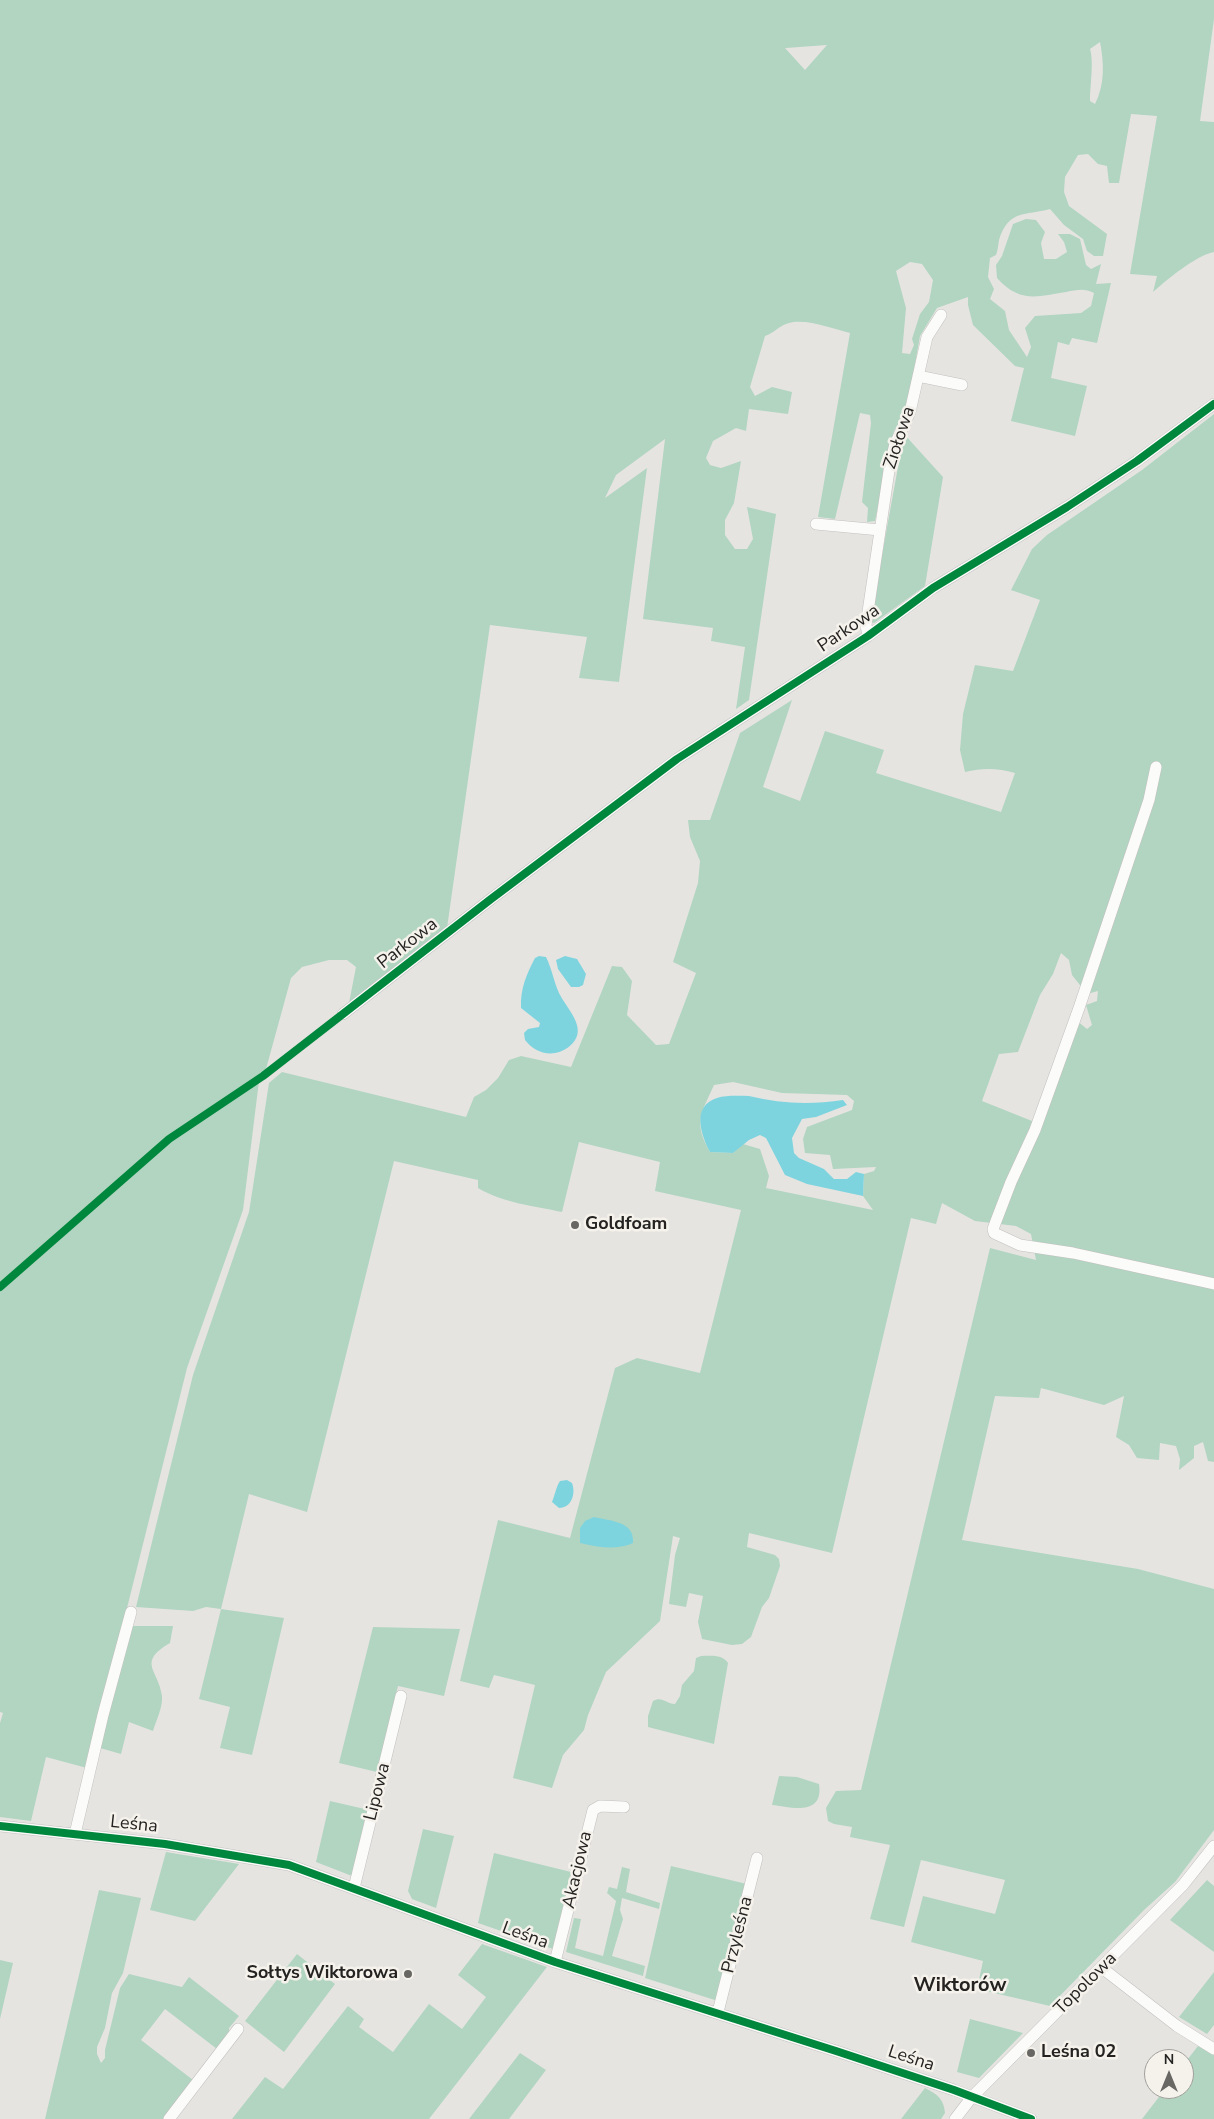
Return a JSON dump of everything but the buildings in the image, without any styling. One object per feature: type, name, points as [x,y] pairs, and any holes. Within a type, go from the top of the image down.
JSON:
[{"type":"street","name":"Ziołowa","points":[[868,636],[866,625],[890,464],[895,444],[910,412],[927,338],[942,314]]},
{"type":"street","points":[[918,376],[962,385]]},
{"type":"street","name":"Parkowa","points":[[343,1014],[491,898],[677,759],[868,636],[933,588],[1067,507],[1136,461],[1214,404]]},
{"type":"street","points":[[816,524],[880,530]]},
{"type":"street","points":[[1156,767],[1149,800],[1079,1008],[1034,1130],[1010,1182],[993,1229],[994,1233],[1020,1245],[1073,1253],[1214,1284]]},
{"type":"street","points":[[75,1834],[103,1715],[131,1612]]},
{"type":"street","name":"Lipowa","points":[[354,1888],[401,1696]]},
{"type":"street","name":"Akacjowa","points":[[556,1962],[593,1810],[600,1806],[624,1807]]},
{"type":"street","name":"Leśna","points":[[0,1826],[166,1844],[272,1862],[307,1871],[556,1962],[718,2012],[972,2097],[1031,2119]]},
{"type":"street","name":"Topolowa","points":[[955,2119],[972,2097],[1184,1885],[1214,1846]]},
{"type":"street","name":"Przyleśna","points":[[718,2012],[757,1858]]},
{"type":"street","points":[[1102,1968],[1177,2026],[1214,2049]]},
{"type":"street","points":[[169,2119],[238,2029]]},
{"type":"green space","points":[[0,0],[1214,0],[1214,19],[1200,121],[1214,122],[1214,252],[1190,263],[1153,292],[1157,276],[1130,274],[1157,116],[1131,114],[1119,183],[1109,183],[1107,166],[1098,164],[1088,154],[1078,155],[1065,177],[1064,192],[1069,206],[1107,234],[1103,256],[1094,256],[1087,251],[1083,239],[1064,225],[1050,209],[1013,218],[1003,230],[996,255],[990,258],[988,277],[994,289],[990,299],[1005,311],[1009,330],[1027,357],[1031,347],[1025,328],[1035,316],[1081,313],[1091,306],[1094,293],[1080,290],[1029,296],[1021,295],[1005,286],[997,278],[996,265],[1002,256],[1013,224],[1026,219],[1036,220],[1045,232],[1041,243],[1044,259],[1056,259],[1067,252],[1064,242],[1058,234],[1070,234],[1080,239],[1086,265],[1091,269],[1101,264],[1096,284],[1111,283],[1097,343],[1072,338],[1069,345],[1058,342],[1051,378],[1087,386],[1075,436],[1011,421],[1024,368],[1015,366],[973,325],[968,297],[937,308],[920,336],[907,410],[894,431],[875,521],[867,522],[868,508],[862,502],[871,423],[870,415],[860,413],[835,519],[818,517],[850,333],[809,323],[793,322],[786,324],[765,336],[750,387],[755,396],[772,387],[792,392],[788,414],[749,409],[746,431],[736,428],[713,441],[706,458],[710,465],[721,468],[741,461],[734,503],[725,520],[725,535],[735,549],[747,549],[753,539],[747,507],[776,514],[749,700],[736,709],[745,647],[711,641],[713,628],[643,619],[665,439],[616,475],[605,498],[647,468],[619,682],[579,678],[587,637],[490,625],[447,928],[349,1003],[356,967],[347,960],[329,960],[302,967],[291,978],[266,1069],[260,1073],[243,1210],[187,1368],[87,1768],[46,1757],[31,1821],[0,1817],[0,1723],[3,1713],[0,1712]],"holes":[[[1100,42],[1103,73],[1101,89],[1095,104],[1090,101],[1092,67],[1090,49]],[[827,45],[805,70],[785,48],[786,48]],[[910,262],[922,264],[933,280],[929,302],[920,314],[912,339],[914,345],[910,354],[902,353],[906,308],[896,271]]]},
{"type":"green space","points":[[1214,414],[1214,1462],[1208,1461],[1203,1442],[1194,1446],[1194,1458],[1179,1470],[1180,1459],[1176,1446],[1160,1443],[1159,1460],[1137,1458],[1129,1445],[1116,1437],[1124,1396],[1104,1405],[1041,1388],[1039,1398],[995,1396],[962,1540],[1138,1569],[1214,1589],[1214,1830],[1175,1882],[1144,1910],[1050,2006],[977,1989],[983,1961],[911,1942],[923,1896],[995,1914],[1005,1880],[921,1860],[904,1927],[870,1919],[890,1845],[850,1837],[852,1827],[828,1821],[826,1808],[836,1791],[861,1790],[990,1248],[1036,1260],[1031,1234],[1016,1226],[975,1221],[942,1203],[936,1224],[911,1218],[832,1553],[749,1533],[747,1547],[775,1555],[779,1559],[780,1566],[769,1598],[762,1607],[751,1637],[742,1644],[732,1645],[702,1639],[698,1622],[703,1596],[689,1593],[686,1607],[669,1604],[675,1555],[680,1538],[673,1536],[660,1621],[606,1672],[588,1715],[584,1730],[563,1755],[552,1788],[513,1778],[535,1685],[494,1675],[489,1688],[460,1681],[498,1520],[570,1538],[615,1368],[637,1358],[700,1373],[741,1210],[655,1191],[660,1162],[579,1142],[562,1212],[498,1197],[478,1188],[478,1180],[394,1161],[307,1512],[249,1494],[221,1609],[206,1607],[193,1611],[136,1607],[193,1375],[249,1212],[269,1083],[282,1072],[466,1117],[474,1097],[486,1090],[498,1078],[509,1060],[521,1056],[571,1067],[612,966],[622,967],[632,981],[627,1015],[656,1045],[669,1044],[696,973],[673,962],[698,883],[700,861],[690,837],[688,820],[710,820],[740,733],[792,700],[763,787],[800,801],[825,731],[884,750],[876,773],[1001,812],[1015,773],[990,769],[965,772],[960,750],[963,714],[975,665],[1013,671],[1040,600],[1011,590],[1032,549],[1047,535],[1142,470]],"holes":[[[1061,953],[1069,960],[1072,975],[1087,994],[1098,991],[1097,1001],[1086,1005],[1092,1025],[1087,1029],[1076,1020],[1042,1125],[982,1101],[999,1054],[1018,1052],[1040,995],[1053,974]],[[733,1082],[782,1093],[847,1095],[854,1101],[852,1110],[807,1127],[803,1139],[805,1153],[830,1155],[833,1169],[876,1167],[874,1171],[864,1174],[863,1196],[873,1210],[766,1188],[769,1176],[760,1149],[743,1144],[733,1153],[710,1152],[700,1125],[703,1111],[714,1085]]]},
{"type":"green space","points":[[904,434],[943,477],[925,586],[874,623],[870,621]]},
{"type":"green space","points":[[221,1609],[284,1618],[252,1755],[220,1748],[230,1707],[199,1699]]},
{"type":"green space","points":[[131,1626],[173,1626],[170,1643],[154,1656],[152,1662],[162,1696],[153,1731],[129,1722],[121,1754],[100,1748]]},
{"type":"green space","points":[[373,1627],[460,1629],[444,1696],[398,1686],[377,1772],[339,1763]]},
{"type":"green space","points":[[701,1656],[723,1658],[728,1663],[714,1744],[648,1727],[648,1716],[653,1701],[659,1699],[675,1704],[680,1696],[682,1685],[694,1671],[696,1658]]},
{"type":"green space","points":[[779,1776],[797,1777],[819,1784],[819,1794],[816,1801],[811,1806],[804,1808],[772,1805]]},
{"type":"green space","points":[[330,1801],[369,1810],[352,1876],[316,1862]]},
{"type":"green space","points":[[423,1829],[454,1836],[436,1908],[412,1899],[408,1891]]},
{"type":"green space","points":[[166,1852],[239,1864],[195,1921],[150,1910]]},
{"type":"green space","points":[[494,1853],[571,1872],[553,1949],[478,1923]]},
{"type":"green space","points":[[671,1866],[747,1884],[718,2001],[645,1978]]},
{"type":"green space","points":[[622,1867],[630,1869],[626,1892],[660,1903],[659,1909],[622,1898],[620,1910],[623,1919],[612,1956],[645,1966],[643,1976],[566,1952],[574,1918],[581,1919],[575,1948],[603,1956],[616,1901],[607,1893],[609,1887],[617,1889]]},
{"type":"green space","points":[[1207,1880],[1214,1886],[1214,1952],[1170,1920]]},
{"type":"green space","points":[[99,1890],[141,1898],[123,1973],[112,1993],[105,2028],[97,2047],[97,2054],[101,2063],[105,2058],[105,2050],[120,1988],[129,1974],[182,1987],[189,1977],[239,2016],[229,2028],[229,2033],[217,2049],[165,2009],[141,2040],[193,2080],[163,2119],[45,2119]]},
{"type":"green space","points":[[482,1944],[547,1967],[429,2119],[232,2119],[265,2077],[283,2089],[348,2006],[364,2019],[359,2027],[393,2052],[429,2004],[462,2029],[486,1997],[458,1975]]},
{"type":"green space","points":[[297,1954],[335,1984],[284,2052],[245,2021]]},
{"type":"green space","points":[[0,1960],[13,1963],[0,2019]]},
{"type":"green space","points":[[1214,1972],[1214,2025],[1207,2034],[1179,2017]]},
{"type":"green space","points":[[970,2019],[1023,2033],[979,2078],[957,2072]]},
{"type":"green space","points":[[1198,2046],[1214,2055],[1214,2119],[1142,2119],[1157,2099],[1194,2099],[1194,2051]]},
{"type":"green space","points":[[520,2053],[546,2070],[509,2119],[469,2119]]},
{"type":"green space","points":[[925,2088],[936,2095],[941,2101],[945,2113],[941,2119],[901,2119]]},
{"type":"water","points":[[539,956],[546,957],[559,993],[577,1025],[578,1032],[572,1044],[564,1050],[555,1053],[538,1051],[525,1040],[524,1033],[528,1029],[539,1027],[540,1023],[521,1008],[522,994],[529,969],[535,958]]},
{"type":"water","points":[[565,956],[577,959],[586,974],[583,985],[571,987],[558,969],[556,960]]},
{"type":"water","points":[[749,1096],[796,1103],[843,1100],[847,1105],[816,1117],[802,1119],[792,1138],[794,1153],[799,1158],[824,1169],[834,1179],[847,1179],[856,1172],[864,1174],[863,1196],[807,1184],[785,1175],[766,1138],[760,1135],[749,1140],[733,1153],[710,1152],[701,1130],[701,1114],[704,1107],[709,1102],[721,1097]]},
{"type":"water","points":[[567,1480],[572,1483],[572,1499],[567,1506],[559,1508],[552,1502],[560,1481]]},
{"type":"water","points":[[594,1517],[614,1521],[626,1526],[633,1536],[633,1543],[613,1548],[580,1543],[580,1528],[585,1521]]},
{"type":"cycle path","points":[[0,1287],[169,1139],[263,1076],[491,899],[677,759],[868,636],[933,588],[1067,507],[1137,461],[1214,404]]},
{"type":"cycle path","points":[[0,1826],[165,1844],[289,1865],[555,1962],[836,2051],[954,2090],[1031,2119]]},
{"type":"place","name":"Goldfoam","points":[[575,1225]]},
{"type":"place","name":"Sołtys Wiktorowa","points":[[408,1974]]},
{"type":"place","name":"Leśna 02","points":[[1031,2053]]},
{"type":"district","name":"Wiktorów","points":[[960,1986]]}]
